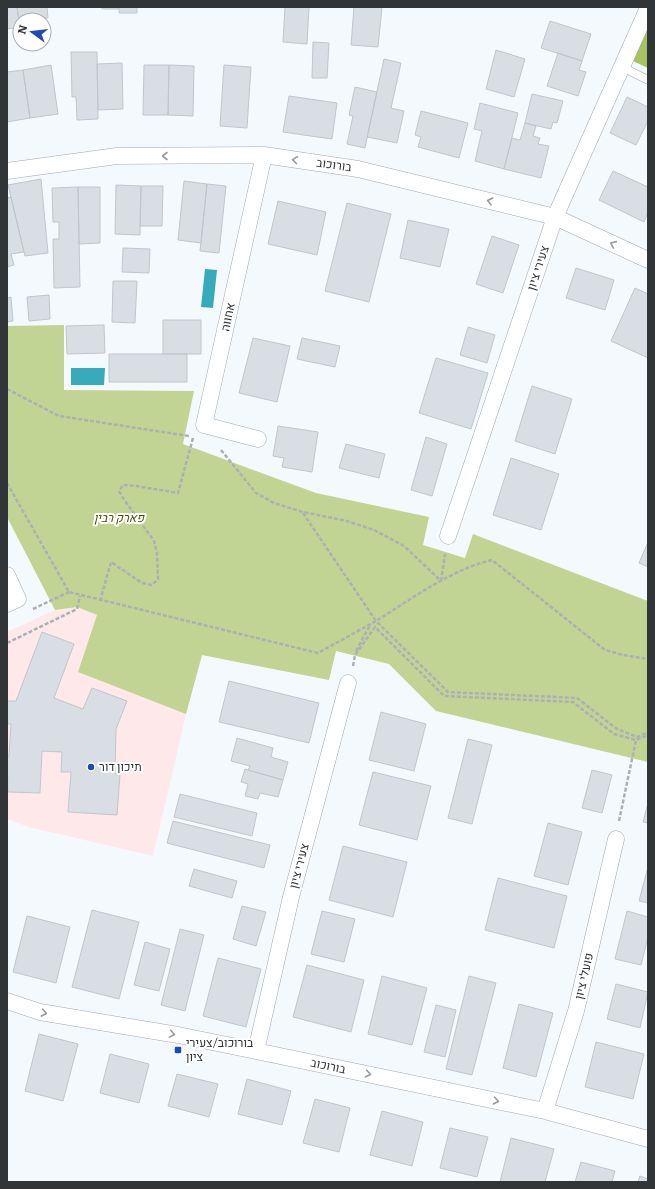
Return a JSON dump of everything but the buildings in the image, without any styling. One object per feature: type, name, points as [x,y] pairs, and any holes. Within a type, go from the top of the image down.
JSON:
[{"type":"street","name":"צעירי ציון","points":[[448,536],[555,217],[648,8]]},
{"type":"street","name":"בורוכוב","points":[[7,171],[117,156],[264,155],[358,169],[555,217],[648,260]]},
{"type":"street","name":"אחווה","points":[[258,439],[204,425],[264,155]]},
{"type":"street","points":[[7,575],[18,599],[7,604]]},
{"type":"street","name":"צעירי ציון","points":[[256,1051],[291,897],[348,683]]},
{"type":"street","name":"פועלי ציון","points":[[546,1112],[576,1011],[616,839]]},
{"type":"street","name":"בורוכוב","points":[[7,1001],[40,1012],[178,1035],[546,1112],[648,1139]]},
{"type":"lane","points":[[622,67],[648,80]]},
{"type":"path","points":[[7,389],[59,416],[193,436],[199,439]]},
{"type":"path","points":[[100,600],[111,562],[142,583],[152,585],[158,579],[157,553],[154,541],[119,491],[123,485],[178,493],[193,436]]},
{"type":"path","points":[[217,448],[223,451],[256,494],[274,504],[346,521],[374,530],[404,546],[441,581]]},
{"type":"path","points":[[7,483],[69,592],[80,596],[318,653],[370,625],[441,581],[476,564],[492,560],[605,650],[623,655],[648,659]]},
{"type":"path","points":[[303,512],[376,621],[448,692],[577,698],[617,729],[637,738]]},
{"type":"path","points":[[441,581],[448,536]]},
{"type":"path","points":[[28,612],[69,592]]},
{"type":"path","points":[[7,643],[76,610],[80,596]]},
{"type":"path","points":[[348,683],[354,655],[370,625]]},
{"type":"path","points":[[348,683],[355,655],[375,627],[444,696],[573,702],[614,734],[637,738],[648,735]]},
{"type":"path","points":[[616,839],[637,738],[648,732]]},
{"type":"shaded area","name":"תיכון דור","points":[[77,607],[202,655],[186,714],[153,856],[29,827],[7,819],[7,632],[55,610]]},
{"type":"green space","points":[[648,28],[648,68],[633,61]]},
{"type":"green space","name":"פארק רבין","points":[[64,325],[64,390],[194,391],[183,444],[316,493],[429,517],[423,545],[465,558],[473,534],[648,601],[648,762],[436,711],[389,664],[336,651],[329,680],[202,655],[186,714],[78,672],[97,615],[77,607],[55,610],[7,517],[7,326]]},
{"type":"water","points":[[205,269],[217,270],[213,308],[201,307]]},
{"type":"water","points":[[71,368],[105,368],[104,385],[71,385]]},
{"type":"place","name":"תיכון דור","points":[[91,767]]},
{"type":"place","name":"בורוכוב/צעירי ציון","points":[[178,1050]]}]
